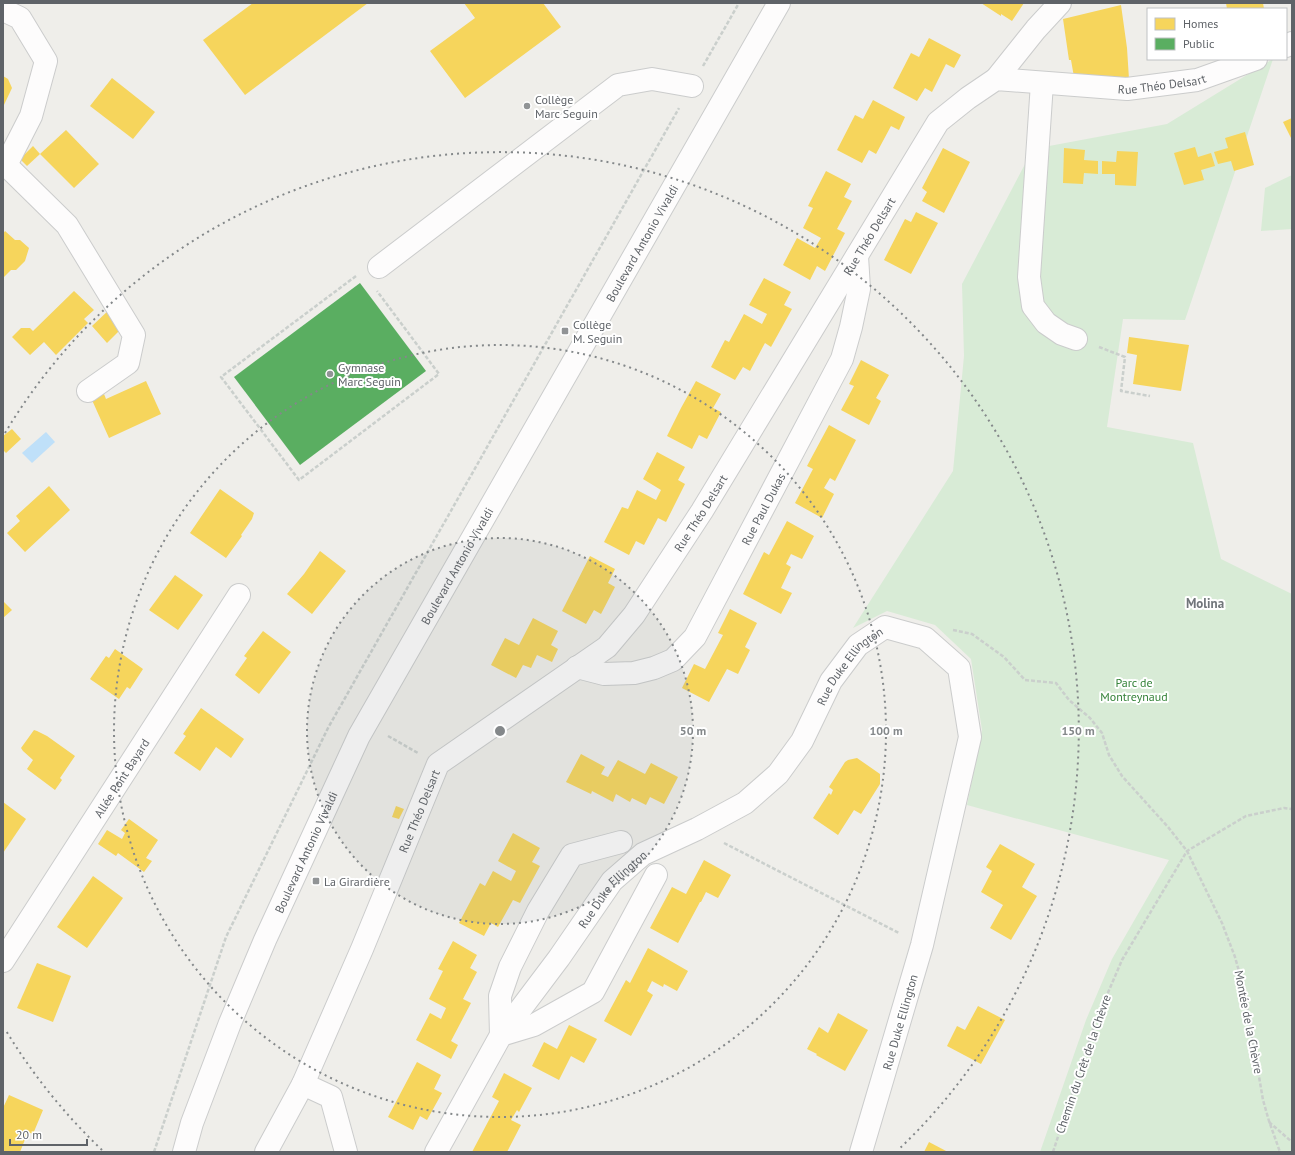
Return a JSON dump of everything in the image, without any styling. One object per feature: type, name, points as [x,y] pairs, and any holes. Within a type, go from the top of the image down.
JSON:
[{"type":"street","name":"Boulevard Antonio Vivaldi","points":[[184,1152],[192,1123],[230,1023],[264,940],[359,736],[779,3]]},
{"type":"street","points":[[996,79],[1036,29],[1060,3]]},
{"type":"street","points":[[3,10],[20,18],[46,61],[31,116],[6,165],[67,225],[134,335],[128,363],[88,391]]},
{"type":"street","name":"Rue Théo Delsart","points":[[266,1152],[303,1084],[362,949],[438,764],[607,647],[634,615],[702,511],[938,122],[968,98],[996,79],[1127,89],[1197,80],[1253,60]]},
{"type":"street","points":[[379,267],[618,85],[652,79],[692,86]]},
{"type":"street","points":[[1042,83],[1029,277],[1033,306],[1046,323],[1062,334],[1076,339]]},
{"type":"street","name":"Rue Paul Dukas","points":[[577,667],[604,674],[634,673],[654,668],[672,660],[695,637],[842,359],[859,289],[857,256]]},
{"type":"street","name":"Allée Pont Bayard","points":[[3,961],[239,595]]},
{"type":"street","name":"Rue Duke Ellington","points":[[436,1152],[501,1036],[559,958],[612,881],[643,854],[697,829],[745,803],[778,774],[802,741],[831,681],[858,645],[885,627],[925,638],[959,668],[970,737],[922,945],[861,1152]]},
{"type":"street","points":[[501,1036],[500,996],[510,967],[538,911],[572,855],[621,842]]},
{"type":"street","name":"Rue Duke Ellington","points":[[501,1036],[534,1025],[593,992],[656,875]]},
{"type":"street","points":[[303,1084],[331,1097],[346,1152]]},
{"type":"path","points":[[375,290],[439,374],[298,480],[221,377],[362,272],[379,267]]},
{"type":"path","points":[[1076,339],[1125,357],[1121,391],[1150,396]]},
{"type":"path","name":"Montée de la Chèvre","points":[[952,629],[972,634],[1004,657],[1025,680],[1056,683],[1068,700],[1090,718],[1102,733],[1108,755],[1122,776],[1168,826],[1187,851],[1222,923],[1235,957],[1244,989],[1263,1100],[1280,1152]]},
{"type":"path","points":[[366,723],[438,764]]},
{"type":"path","points":[[1187,851],[1246,816],[1284,808],[1292,810]]},
{"type":"path","points":[[720,841],[922,945]]},
{"type":"path","name":"Chemin du Crêt de la Chèvre","points":[[1052,1152],[1095,1023],[1122,960],[1187,851]]},
{"type":"path","points":[[1269,1121],[1292,1142]]},
{"type":"green space","name":"Parc de Montreynaud","points":[[1273,60],[1185,320],[1123,319],[1107,427],[1193,443],[1221,559],[1292,594],[1292,1152],[1040,1152],[1086,1020],[1112,959],[1169,860],[967,805],[982,730],[971,659],[935,625],[887,611],[853,628],[953,471],[964,356],[962,284],[1033,149],[1167,124]]},
{"type":"green space","points":[[1292,175],[1292,229],[1261,231],[1265,188]]},
{"type":"water","points":[[46,432],[55,442],[32,463],[22,453]]},
{"type":"building: Homes","points":[[253,3],[368,3],[245,95],[203,40]]},
{"type":"building: Homes","points":[[464,3],[543,3],[561,27],[465,98],[430,51],[475,18]]},
{"type":"building: Homes","points":[[981,3],[1024,3],[1012,21]]},
{"type":"building: Homes","points":[[1226,3],[1263,3],[1264,8],[1227,8]]},
{"type":"building: Homes","points":[[1121,5],[1127,48],[1129,79],[1074,77],[1071,60],[1069,60],[1063,19]]},
{"type":"building: Homes","points":[[929,38],[961,55],[954,68],[946,64],[932,92],[925,88],[917,101],[893,88],[911,53],[919,57]]},
{"type":"building: Homes","points":[[3,76],[8,79],[12,88],[3,107]]},
{"type":"building: Homes","points":[[112,78],[155,112],[133,139],[90,106]]},
{"type":"building: Homes","points":[[873,100],[905,117],[899,130],[891,126],[876,154],[869,150],[862,163],[837,150],[855,115],[863,119]]},
{"type":"building: Homes","points":[[1292,118],[1292,140],[1283,122]]},
{"type":"building: Homes","points":[[66,130],[99,164],[74,188],[40,154]]},
{"type":"building: Homes","points":[[1245,132],[1254,165],[1234,171],[1231,161],[1218,164],[1214,152],[1228,148],[1225,138]]},
{"type":"building: Homes","points":[[33,146],[40,154],[27,166],[20,159]]},
{"type":"building: Homes","points":[[1195,147],[1198,157],[1211,153],[1215,166],[1201,170],[1204,180],[1184,185],[1174,153]]},
{"type":"building: Homes","points":[[943,148],[970,162],[944,213],[922,201],[927,192],[922,188]]},
{"type":"building: Homes","points":[[1064,148],[1085,150],[1084,160],[1098,161],[1098,174],[1084,173],[1083,184],[1063,183]]},
{"type":"building: Homes","points":[[1117,151],[1138,152],[1136,186],[1115,185],[1115,174],[1102,174],[1102,161],[1116,162]]},
{"type":"building: Homes","points":[[826,171],[851,184],[844,197],[852,201],[837,229],[845,233],[825,271],[817,266],[810,280],[783,265],[797,238],[815,248],[821,238],[803,228],[813,208],[808,206]]},
{"type":"building: Homes","points":[[916,212],[938,223],[911,274],[884,260],[905,219],[911,222]]},
{"type":"building: Homes","points":[[5,231],[15,240],[20,240],[29,248],[25,261],[16,270],[11,270],[3,278],[3,234]]},
{"type":"building: Homes","points":[[764,278],[791,292],[784,305],[792,309],[771,347],[765,343],[750,371],[743,367],[735,380],[711,367],[725,340],[729,342],[744,314],[762,324],[767,314],[749,305]]},
{"type":"building: Homes","points":[[74,291],[94,310],[84,319],[88,323],[56,355],[44,342],[30,355],[12,337],[21,328],[30,328],[33,331]]},
{"type":"building: Homes","points":[[110,309],[121,329],[107,343],[92,326]]},
{"type":"building: Homes","points":[[1129,337],[1189,345],[1181,391],[1133,384],[1137,355],[1127,353]]},
{"type":"building: Homes","points":[[861,360],[889,375],[876,398],[881,401],[869,425],[841,410],[854,386],[849,384]]},
{"type":"building: Homes","points":[[146,381],[161,414],[109,438],[92,400],[104,394],[106,399]]},
{"type":"building: Homes","points":[[696,381],[721,394],[713,408],[721,412],[707,439],[699,435],[692,449],[667,436]]},
{"type":"building: Homes","points":[[829,425],[856,440],[835,481],[830,478],[824,488],[834,494],[822,518],[795,503],[813,469],[807,466]]},
{"type":"building: Homes","points":[[12,429],[21,439],[6,453],[3,450],[3,436]]},
{"type":"building: Homes","points":[[657,452],[685,467],[678,480],[685,484],[666,522],[658,518],[644,545],[636,541],[629,555],[604,542],[622,507],[628,509],[637,490],[656,500],[661,490],[643,479]]},
{"type":"building: Homes","points":[[49,486],[70,510],[25,552],[7,533],[20,521],[16,516]]},
{"type":"building: Homes","points":[[220,489],[254,513],[252,519],[241,535],[242,536],[226,558],[190,533]]},
{"type":"building: Homes","points":[[787,521],[814,536],[802,559],[791,554],[786,564],[791,567],[781,588],[792,593],[781,614],[743,594],[764,552],[769,555]]},
{"type":"building: Homes","points":[[320,551],[346,571],[312,614],[287,594],[304,574]]},
{"type":"building: Homes","points":[[590,556],[615,569],[608,583],[615,587],[601,614],[594,610],[586,624],[562,611]]},
{"type":"building: Homes","points":[[175,575],[203,595],[178,630],[149,610]]},
{"type":"building: Homes","points":[[3,601],[12,610],[3,618]]},
{"type":"building: Homes","points":[[730,609],[757,623],[745,647],[750,650],[738,674],[727,669],[709,702],[682,688],[694,664],[705,669],[723,635],[718,633]]},
{"type":"building: Homes","points":[[533,618],[558,631],[551,645],[558,649],[552,662],[537,655],[531,668],[523,665],[516,678],[491,665],[505,638],[519,645]]},
{"type":"building: Homes","points":[[263,631],[291,652],[259,694],[235,675],[247,658],[244,656]]},
{"type":"building: Homes","points":[[115,649],[143,669],[130,689],[127,687],[119,699],[90,679],[106,656],[109,658]]},
{"type":"building: Homes","points":[[201,708],[244,739],[231,758],[216,747],[200,771],[174,753],[186,736],[183,734]]},
{"type":"building: Homes","points":[[34,730],[47,736],[75,756],[60,778],[62,780],[55,790],[27,769],[33,760],[21,748]]},
{"type":"building: Homes","points":[[581,754],[605,767],[601,774],[608,777],[618,760],[645,774],[651,763],[678,777],[664,804],[650,797],[646,805],[632,798],[630,802],[616,794],[613,802],[592,791],[591,794],[566,782]]},
{"type":"building: Homes","points":[[857,758],[880,774],[880,784],[861,814],[854,810],[838,835],[813,818],[829,793],[831,795],[833,790],[829,787],[845,762]]},
{"type":"building: Homes","points":[[3,802],[26,819],[3,853]]},
{"type":"building: Homes","points":[[396,806],[404,809],[399,819],[392,817]]},
{"type":"building: Homes","points":[[129,819],[158,840],[146,858],[152,861],[144,872],[118,853],[116,856],[98,844],[107,830],[122,839],[125,833],[121,830]]},
{"type":"building: Homes","points":[[513,833],[540,848],[532,862],[540,866],[520,903],[513,900],[498,927],[491,923],[484,936],[459,923],[480,883],[485,886],[493,871],[511,881],[516,871],[498,861]]},
{"type":"building: Homes","points":[[1000,844],[1035,864],[1022,887],[1037,896],[1011,940],[990,928],[1003,905],[981,892],[992,871],[986,867]]},
{"type":"building: Homes","points":[[704,860],[731,875],[718,898],[706,892],[678,943],[650,928],[672,887],[686,894]]},
{"type":"building: Homes","points":[[93,876],[123,898],[87,948],[57,927]]},
{"type":"building: Homes","points":[[453,941],[477,955],[470,968],[477,972],[463,999],[471,1003],[451,1041],[458,1045],[451,1059],[416,1040],[430,1013],[441,1019],[446,1008],[429,999],[443,971],[438,969]]},
{"type":"building: Homes","points":[[648,948],[688,971],[677,991],[664,984],[663,987],[652,981],[647,991],[653,995],[631,1036],[604,1021],[626,980],[630,983]]},
{"type":"building: Homes","points":[[37,963],[71,976],[53,1022],[17,1008]]},
{"type":"building: Homes","points":[[978,1006],[1005,1020],[981,1064],[947,1046],[957,1026],[965,1030]]},
{"type":"building: Homes","points":[[838,1013],[868,1030],[845,1071],[807,1049],[819,1027],[828,1033]]},
{"type":"building: Homes","points":[[569,1025],[597,1039],[584,1063],[571,1056],[559,1080],[532,1066],[544,1042],[557,1049]]},
{"type":"building: Homes","points":[[417,1062],[441,1075],[434,1089],[442,1093],[427,1120],[420,1116],[413,1130],[388,1117]]},
{"type":"building: Homes","points":[[504,1073],[532,1088],[519,1112],[517,1110],[511,1120],[521,1125],[507,1152],[472,1152],[499,1101],[492,1097]]},
{"type":"building: Homes","points":[[9,1095],[43,1110],[33,1134],[28,1132],[20,1152],[3,1152],[3,1108]]},
{"type":"building: Homes","points":[[929,1142],[948,1152],[924,1152]]},
{"type":"building: Public","name":"Gymnase Marc Seguin","points":[[360,283],[426,371],[300,465],[234,377]]},
{"type":"place","name":"Collège Marc Seguin","points":[[527,106]]},
{"type":"place","name":"Collège M. Seguin","points":[[565,331]]},
{"type":"place","name":"Gymnase Marc Seguin","points":[[330,374]]},
{"type":"place","name":"La Girardière","points":[[316,881]]},
{"type":"district","name":"Molina","points":[[1205,603]]}]
